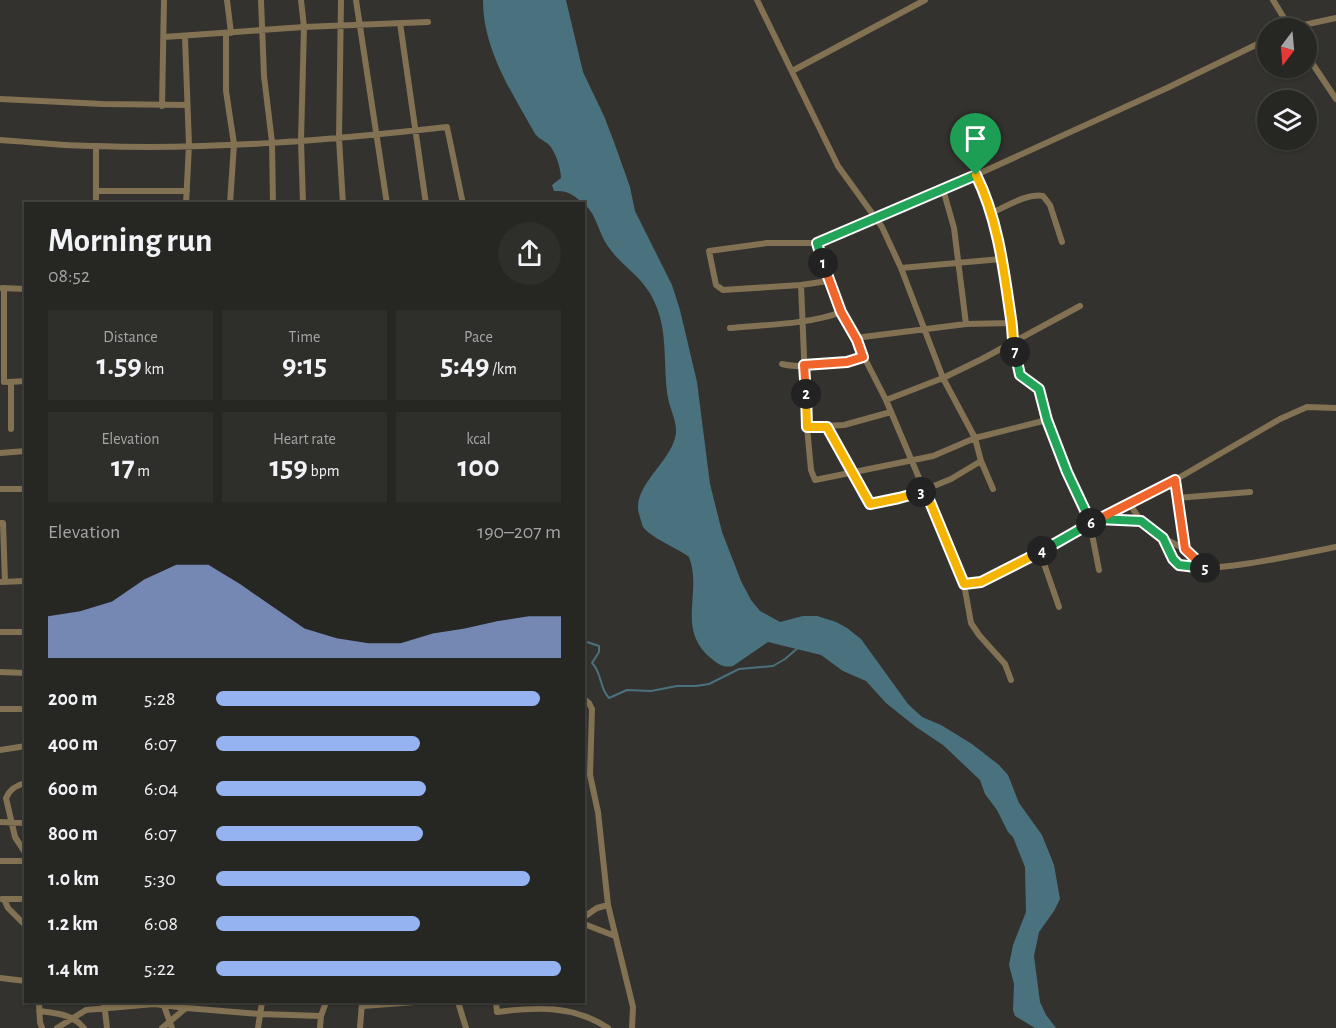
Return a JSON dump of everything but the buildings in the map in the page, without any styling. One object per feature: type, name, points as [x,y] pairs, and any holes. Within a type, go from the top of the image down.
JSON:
[{"type":"street","points":[[162,106],[164,0]]},
{"type":"street","points":[[227,0],[226,92],[234,144],[230,202]]},
{"type":"street","points":[[261,0],[264,76],[272,142],[273,202]]},
{"type":"street","points":[[301,0],[304,27],[301,140],[303,202]]},
{"type":"street","points":[[341,0],[339,139],[343,202]]},
{"type":"street","points":[[356,0],[387,202]]},
{"type":"street","points":[[757,0],[838,166],[882,227],[901,268],[942,378],[975,438],[981,461],[993,489]]},
{"type":"street","points":[[792,71],[925,0]]},
{"type":"street","points":[[1273,0],[1284,18]]},
{"type":"street","points":[[1317,22],[1336,18]]},
{"type":"street","points":[[164,37],[304,27],[428,22]]},
{"type":"street","points":[[400,23],[426,202]]},
{"type":"street","points":[[185,37],[189,145],[186,202]]},
{"type":"street","points":[[828,281],[801,285],[719,289],[716,285],[709,251],[767,243],[817,243],[976,175],[1257,44]]},
{"type":"street","points":[[1317,70],[1336,99]]},
{"type":"street","points":[[0,99],[162,106],[187,105]]},
{"type":"street","points":[[0,140],[96,146],[234,144],[339,139],[447,127],[462,202]]},
{"type":"street","points":[[96,146],[96,202]]},
{"type":"street","points":[[976,175],[991,213],[1020,375],[1039,389],[1047,420],[1090,524],[1099,570]]},
{"type":"street","points":[[943,189],[954,228],[960,262],[966,324]]},
{"type":"street","points":[[96,191],[187,191]]},
{"type":"street","points":[[991,213],[1027,197],[1043,196],[1050,205],[1062,242]]},
{"type":"street","points":[[817,243],[828,281],[841,312],[886,400],[964,584],[971,623],[1005,664],[1011,681]]},
{"type":"street","points":[[901,268],[1001,259]]},
{"type":"street","points":[[801,285],[807,427],[813,478],[822,479],[853,474],[933,456],[975,438],[1047,420]]},
{"type":"street","points":[[11,429],[5,382],[2,288],[24,289]]},
{"type":"street","points":[[886,400],[942,378],[1080,306]]},
{"type":"street","points":[[730,328],[801,320],[841,312]]},
{"type":"street","points":[[857,340],[966,324],[1012,323]]},
{"type":"street","points":[[782,364],[847,362],[863,357]]},
{"type":"street","points":[[5,382],[24,381]]},
{"type":"street","points":[[964,584],[981,582],[1040,552],[1098,519],[1175,480],[1280,419],[1307,407],[1336,408]]},
{"type":"street","points":[[807,427],[844,425],[891,412]]},
{"type":"street","points":[[827,427],[870,504],[905,497],[925,490],[951,479],[981,461]]},
{"type":"street","points":[[0,453],[24,451]]},
{"type":"street","points":[[1175,480],[1185,549]]},
{"type":"street","points":[[0,489],[24,489]]},
{"type":"street","points":[[1177,498],[1250,492]]},
{"type":"street","points":[[1129,503],[1141,521],[1163,538],[1185,549],[1206,568]]},
{"type":"street","points":[[1098,519],[1141,521]]},
{"type":"street","points":[[0,523],[3,523],[2,582],[24,581]]},
{"type":"street","points":[[1163,538],[1173,559],[1179,565],[1206,568],[1336,548]]},
{"type":"street","points":[[1040,552],[1059,607]]},
{"type":"street","points":[[0,632],[24,632]]},
{"type":"street","points":[[0,672],[24,673]]},
{"type":"street","points":[[585,700],[592,709],[590,775],[598,812],[608,905],[633,1007],[632,1028]]},
{"type":"street","points":[[0,709],[24,709]]},
{"type":"street","points":[[0,750],[24,746]]},
{"type":"street","points":[[24,783],[17,785],[8,792],[6,798],[15,837],[24,851]]},
{"type":"street","points":[[0,822],[24,823]]},
{"type":"street","points":[[0,861],[24,861]]},
{"type":"street","points":[[2,899],[24,899]]},
{"type":"street","points":[[2,899],[24,924]]},
{"type":"street","points":[[585,916],[597,908],[608,905]]},
{"type":"street","points":[[585,924],[615,936]]},
{"type":"street","points":[[0,978],[24,981]]},
{"type":"street","points":[[39,1003],[42,1028]]},
{"type":"street","points":[[57,1028],[86,1010],[104,1005],[164,1003],[186,1008],[321,1016]]},
{"type":"street","points":[[164,1003],[171,1026]]},
{"type":"street","points":[[258,1028],[262,1003]]},
{"type":"street","points":[[320,1028],[326,1003]]},
{"type":"street","points":[[360,1028],[362,1004],[388,1003]]},
{"type":"street","points":[[458,1003],[466,1028]]},
{"type":"street","points":[[496,1003],[497,1012],[534,1007],[553,1009],[582,1014],[608,1028]]},
{"type":"street","points":[[104,1005],[108,1028]]},
{"type":"street","points":[[162,1028],[171,1026],[186,1008]]},
{"type":"street","points":[[39,1011],[72,1018],[84,1028]]},
{"type":"water","points":[[483,0],[566,0],[583,72],[614,142],[630,187],[635,211],[672,285],[680,310],[697,382],[710,484],[722,532],[751,600],[760,611],[780,622],[803,616],[817,616],[836,622],[861,639],[908,704],[922,717],[941,725],[972,744],[999,765],[1008,775],[1019,803],[1042,835],[1054,865],[1060,899],[1039,932],[1034,956],[1040,1002],[1056,1028],[1035,1028],[1015,1016],[1013,1010],[1014,984],[1009,965],[1013,945],[1026,912],[1025,867],[1013,837],[985,794],[980,780],[943,745],[886,703],[866,681],[843,671],[821,655],[768,642],[733,666],[727,667],[717,663],[701,647],[692,623],[693,584],[689,557],[647,531],[643,527],[639,514],[638,504],[641,493],[668,454],[676,433],[668,398],[663,330],[657,308],[647,288],[607,245],[585,202],[581,202],[571,194],[554,191],[552,185],[561,178],[553,150],[535,134],[516,101],[493,52],[484,18]]},
{"type":"waterway","points":[[585,641],[599,646],[599,652],[592,663],[609,698],[627,690],[651,691],[677,686],[709,684],[739,669],[773,666],[799,647]]},
{"type":"route","points":[[976,175],[817,243],[828,281],[863,357],[847,362],[804,365],[807,427],[827,427],[870,504],[925,490],[964,584],[981,582],[1040,552],[1098,519],[1141,521],[1163,538],[1173,559],[1179,565],[1206,568],[1185,549],[1175,480],[1098,519],[1090,524],[1067,472],[1047,420],[1039,389],[1033,383],[1022,379],[1017,369],[1001,259],[991,213],[976,175]]}]
